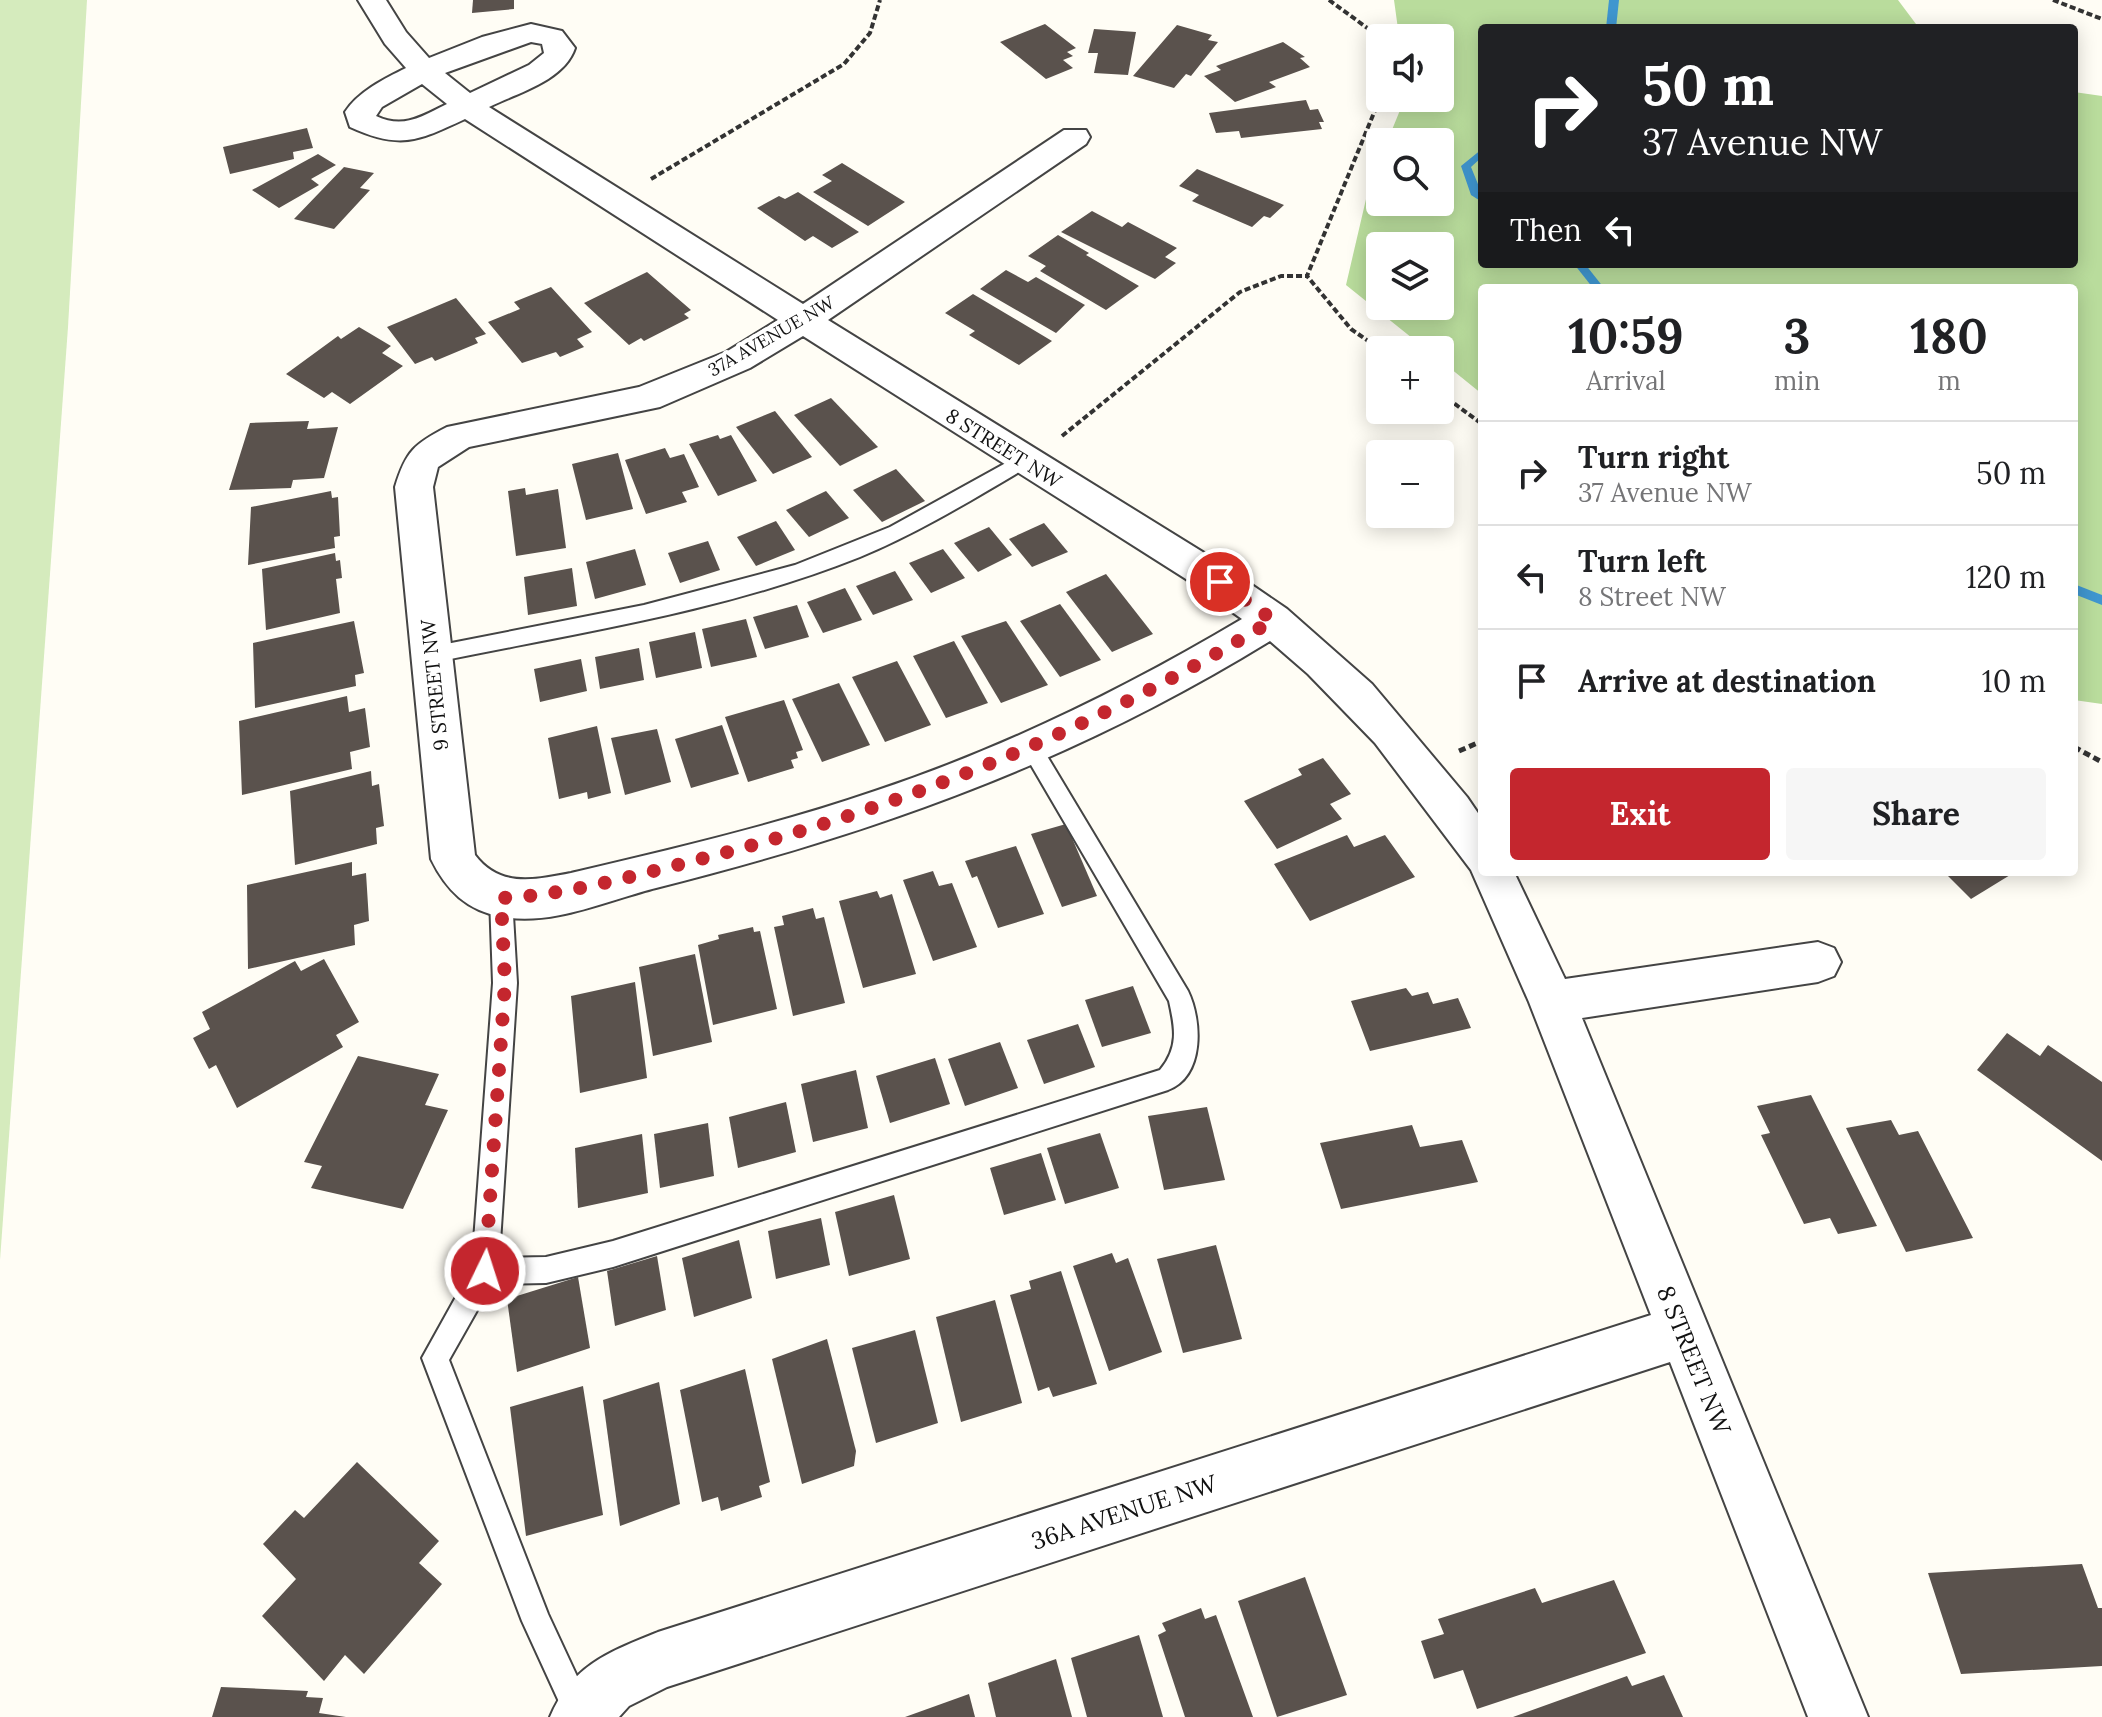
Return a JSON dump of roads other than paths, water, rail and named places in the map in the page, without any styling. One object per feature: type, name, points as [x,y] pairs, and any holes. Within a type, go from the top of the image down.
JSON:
[{"type":"street","name":"8 STREET NW","points":[[372,0],[396,39],[468,106],[613,202],[1200,569],[1273,620],[1328,665],[1374,710],[1422,768],[1478,849]]},
{"type":"street","points":[[543,34],[558,42],[557,57],[550,65],[468,106],[413,132],[399,134],[372,130],[361,121],[360,112],[375,96],[427,71],[518,35],[543,34]]},
{"type":"street","name":"37A AVENUE NW","points":[[431,451],[478,431],[614,406],[677,388],[738,360],[802,321],[1075,137]]},
{"type":"street","name":"9 STREET NW","points":[[431,451],[421,463],[414,487],[453,859],[463,877],[479,889],[501,898]]},
{"type":"street","points":[[501,898],[557,894],[808,830],[887,805],[1031,747],[1145,694],[1273,620]]},
{"type":"street","name":"8 STREET NW","points":[[1494,876],[1552,1002],[1838,1717]]},
{"type":"street","points":[[1552,1002],[1818,962]]},
{"type":"street","name":"36A AVENUE NW","points":[[580,1716],[608,1685],[658,1661],[1682,1332]]},
{"type":"lane","points":[[431,655],[666,607],[796,572],[923,519],[1024,460]]},
{"type":"lane","points":[[485,1271],[546,1270],[613,1254],[1168,1079],[1184,1061],[1188,1035],[1180,998],[1031,747]]},
{"type":"lane","points":[[501,898],[505,983],[485,1271],[435,1358],[536,1621],[580,1716]]},
{"type":"waterway","points":[[1611,24],[1614,0]]},
{"type":"waterway","points":[[1478,156],[1466,166],[1478,196]]},
{"type":"waterway","points":[[1582,268],[1596,284]]},
{"type":"waterway","points":[[2078,591],[2102,600]]}]
